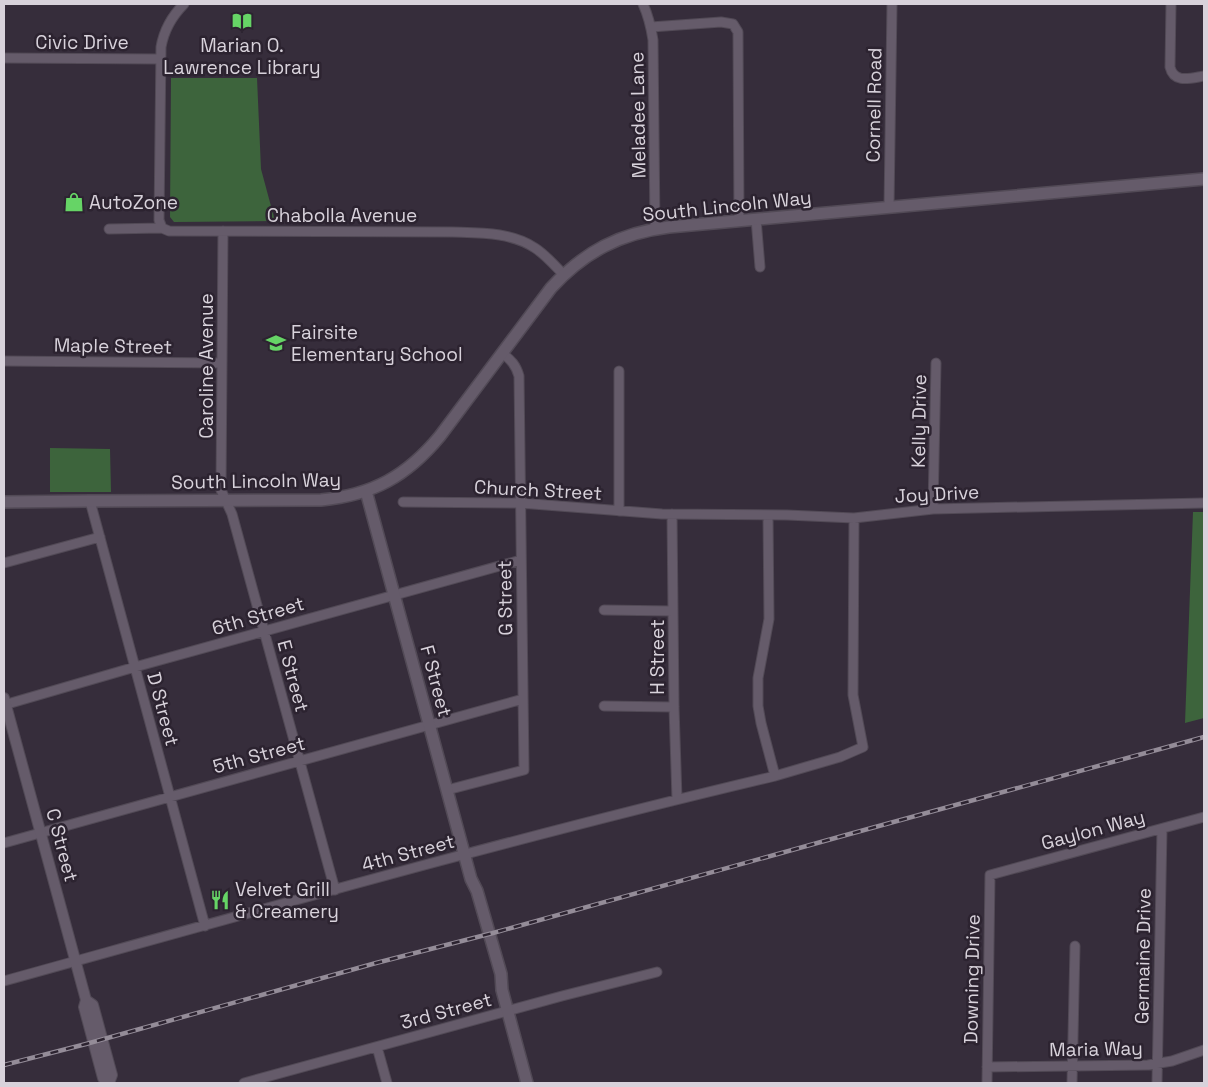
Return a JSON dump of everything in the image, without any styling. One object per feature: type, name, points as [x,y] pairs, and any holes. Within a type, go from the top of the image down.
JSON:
[{"type":"main road","name":"South Lincoln Way","points":[[4,502],[321,500],[337,499],[366,491],[385,483],[415,464],[427,452],[551,288],[564,274],[586,257],[625,236],[655,228],[1204,179]]},
{"type":"main road","name":"F Street","points":[[366,491],[465,855],[471,879],[472,893],[493,976],[502,990],[527,1083]]},
{"type":"street","points":[[162,228],[159,220],[161,48],[167,26],[184,4]]},
{"type":"street","name":"Meladee Lane","points":[[643,4],[647,12],[653,40],[655,228]]},
{"type":"street","name":"Cornell Road","points":[[889,207],[892,4]]},
{"type":"street","points":[[1171,4],[1171,72],[1174,76],[1181,78],[1204,76]]},
{"type":"street","points":[[651,27],[721,22],[733,24],[738,32],[739,220]]},
{"type":"street","name":"Civic Drive","points":[[4,58],[160,59]]},
{"type":"street","points":[[756,219],[760,267]]},
{"type":"street","name":"Chabolla Avenue","points":[[109,228],[162,228],[169,231],[452,232],[493,235],[513,238],[528,244],[546,257],[564,274]]},
{"type":"street","name":"Caroline Avenue","points":[[223,231],[221,490],[226,501]]},
{"type":"street","name":"G Street","points":[[447,790],[524,770],[519,376],[513,363],[502,353]]},
{"type":"street","name":"Maple Street","points":[[4,361],[222,363]]},
{"type":"street","name":"Kelly Drive","points":[[933,508],[936,364]]},
{"type":"street","points":[[619,371],[619,511]]},
{"type":"street","name":"D Street","points":[[90,501],[205,926]]},
{"type":"street","name":"E Street","points":[[226,501],[232,514],[335,890]]},
{"type":"street","name":"Church Street","points":[[403,502],[520,503],[672,514]]},
{"type":"street","name":"Joy Drive","points":[[672,514],[854,518],[933,508],[1204,503]]},
{"type":"street","name":"H Street","points":[[672,514],[677,799]]},
{"type":"street","points":[[768,515],[769,619],[758,678],[758,706],[775,776]]},
{"type":"street","name":"4th Street","points":[[4,980],[465,855],[677,799],[775,776],[840,757],[863,747],[853,695],[854,518]]},
{"type":"street","points":[[4,563],[100,537]]},
{"type":"street","name":"6th Street","points":[[4,702],[521,560]]},
{"type":"street","points":[[604,610],[673,611]]},
{"type":"street","name":"5th Street","points":[[4,843],[523,699]]},
{"type":"street","name":"C Street","points":[[4,702],[76,961],[86,1000],[84,1007],[103,1078],[109,1083]]},
{"type":"street","points":[[604,706],[674,707]]},
{"type":"street","name":"Gaylon Way","points":[[990,875],[1204,817]]},
{"type":"street","name":"Germaine Drive","points":[[1157,1083],[1162,828]]},
{"type":"street","name":"Downing Drive","points":[[986,1083],[990,875]]},
{"type":"street","points":[[1072,1083],[1075,946]]},
{"type":"street","name":"3rd Street","points":[[248,1083],[507,1011],[657,972]]},
{"type":"street","points":[[377,1047],[387,1083]]},
{"type":"street","name":"Maria Way","points":[[987,1067],[1158,1064],[1204,1050]]},
{"type":"green space","points":[[171,78],[257,78],[261,169],[275,221],[174,222],[170,217]]},
{"type":"green space","points":[[50,448],[110,449],[111,492],[50,492]]},
{"type":"green space","points":[[1193,512],[1204,512],[1204,718],[1185,723]]},
{"type":"railway","points":[[4,1065],[376,963],[493,933],[1204,737]]},
{"type":"place","name":"Marian O. Lawrence Library","points":[[242,21]]},
{"type":"place","name":"AutoZone","points":[[74,202]]},
{"type":"place","name":"Fairsite Elementary School","points":[[276,343]]},
{"type":"place","name":"Velvet Grill & Creamery","points":[[220,900]]}]
